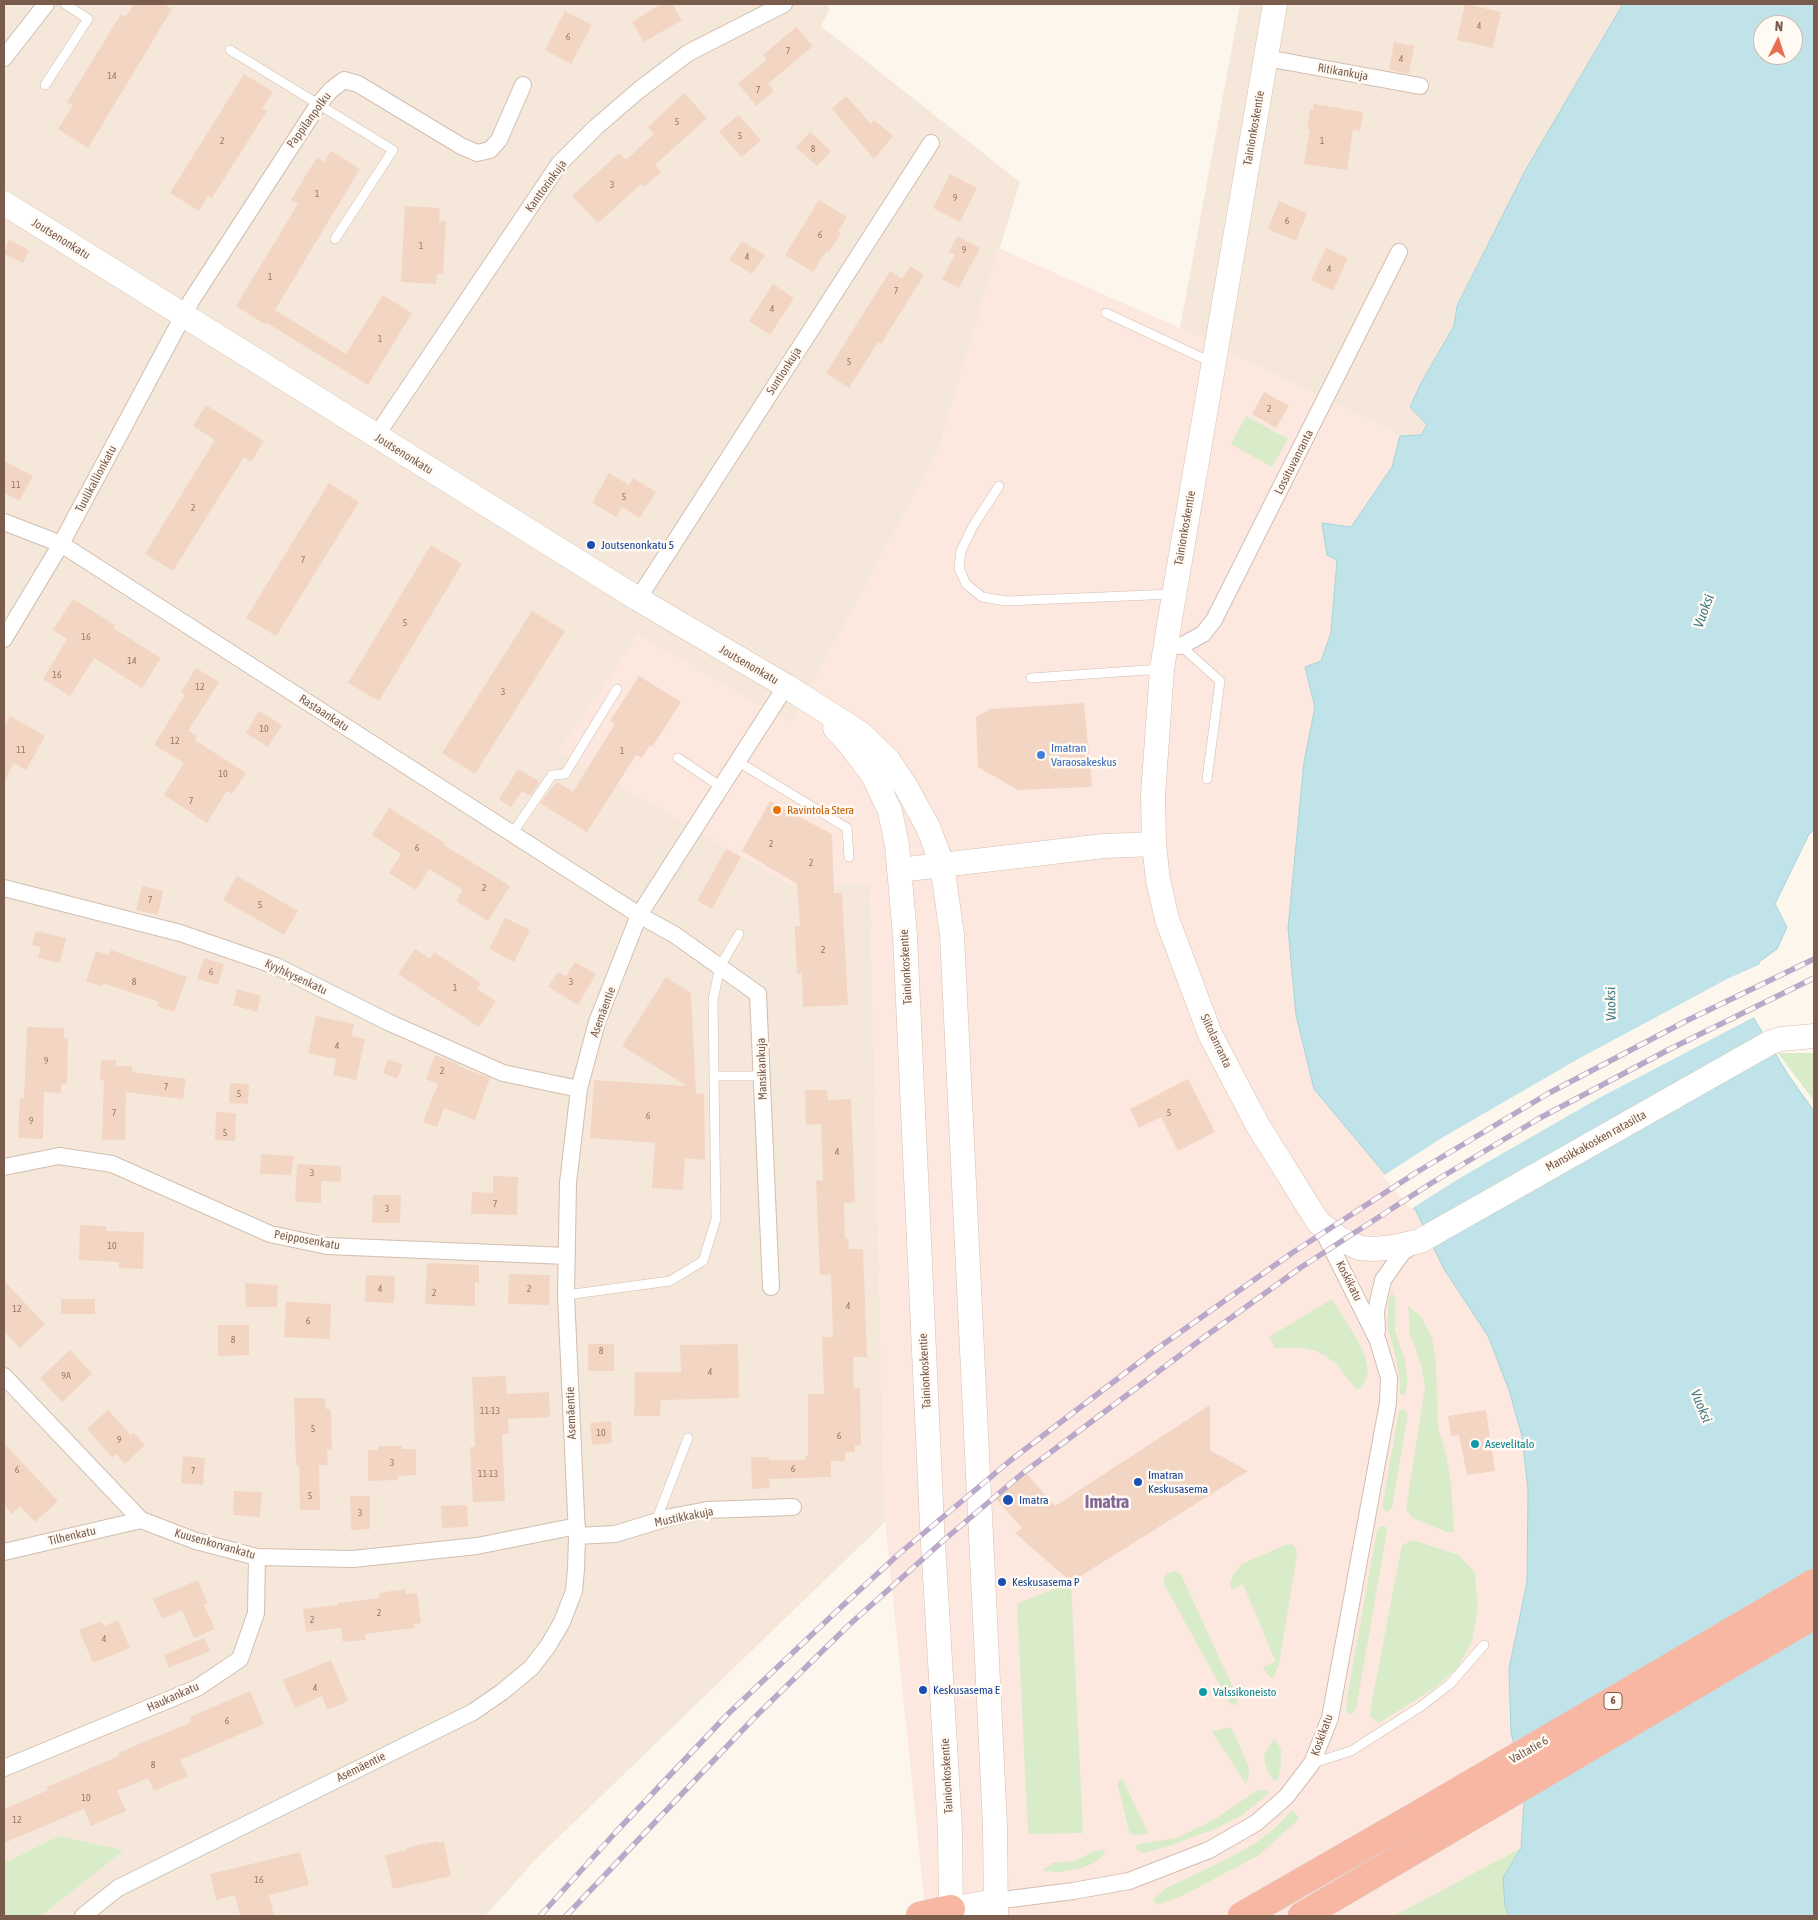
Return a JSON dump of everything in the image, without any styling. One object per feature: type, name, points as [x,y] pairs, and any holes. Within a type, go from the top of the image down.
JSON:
[{"type":"highway","name":"Valtatie 6","points":[[1242,1916],[1814,1583]]},
{"type":"highway","name":"6","points":[[1302,1916],[1814,1615]]},
{"type":"highway","points":[[920,1916],[951,1913]]},
{"type":"main road","name":"Tainionkoskentie","points":[[1154,844],[1153,795],[1162,669],[1173,645],[1174,594],[1275,4]]},
{"type":"main road","name":"Joutsenonkatu","points":[[4,203],[638,599],[808,699],[860,732],[888,760],[906,787],[923,819],[942,864]]},
{"type":"main road","name":"Joutsenonkatu","points":[[808,699],[848,742],[873,775],[890,811],[897,845],[899,870]]},
{"type":"main road","points":[[899,870],[1104,846],[1154,844]]},
{"type":"main road","name":"Siitolanranta","points":[[1154,844],[1158,880],[1167,919],[1210,1034],[1257,1124],[1318,1222]]},
{"type":"main road","points":[[942,864],[952,934],[995,1826],[995,1909]]},
{"type":"main road","name":"Tainionkoskentie","points":[[899,870],[905,936],[932,1525],[950,1830],[951,1913]]},
{"type":"main road","name":"Mansikkakosken ratasilta","points":[[1318,1222],[1340,1239],[1360,1248],[1388,1248],[1420,1241],[1771,1042],[1781,1039],[1814,1036]]},
{"type":"main road","name":"Koskikatu","points":[[951,1913],[995,1909]]},
{"type":"street","points":[[4,58],[46,4]]},
{"type":"street","name":"Kanttorinkuja","points":[[376,436],[559,164],[596,127],[639,90],[688,53],[784,4]]},
{"type":"street","name":"Ritikankuja","points":[[1266,58],[1420,86]]},
{"type":"street","name":"Pappilanpolku","points":[[183,316],[250,207],[318,104],[344,80],[358,84],[461,146],[477,153],[490,150],[499,140],[523,85]]},
{"type":"street","name":"Suntionkuja","points":[[638,599],[931,143]]},
{"type":"street","name":"Lossituvanranta","points":[[1173,645],[1203,634],[1214,620],[1399,252]]},
{"type":"street","name":"Tuulikallionkatu","points":[[4,639],[61,544],[183,316]]},
{"type":"street","name":"Rastaankatu","points":[[4,522],[61,544],[639,915]]},
{"type":"street","name":"Asemäentie","points":[[83,1916],[118,1888],[473,1712],[502,1692],[531,1668],[548,1646],[562,1622],[574,1590],[576,1569],[577,1531],[566,1295],[568,1183],[579,1089],[597,1022],[639,915],[786,686]]},
{"type":"street","name":"Kyyhkysenkatu","points":[[4,888],[180,933],[276,966],[388,1022],[503,1073],[579,1089]]},
{"type":"street","name":"Mansikankuja","points":[[639,915],[675,935],[758,994],[771,1287]]},
{"type":"street","name":"Peipposenkatu","points":[[4,1167],[59,1156],[112,1164],[270,1234],[326,1246],[567,1256]]},
{"type":"street","name":"Koskikatu","points":[[995,1909],[1129,1880],[1209,1850],[1256,1823],[1286,1797],[1312,1763],[1330,1718],[1388,1403],[1389,1378],[1378,1341],[1352,1285],[1318,1222]]},
{"type":"street","name":"Koskikatu","points":[[1378,1341],[1376,1311],[1383,1280],[1402,1253],[1420,1241]]},
{"type":"street","name":"Kuusenkorvankatu","points":[[4,1376],[141,1520],[196,1541],[257,1556],[353,1559],[477,1546],[577,1531]]},
{"type":"street","name":"Mustikkakuja","points":[[577,1531],[615,1534],[707,1510],[793,1508]]},
{"type":"street","name":"Tilhenkatu","points":[[4,1552],[141,1520]]},
{"type":"street","name":"Haukankatu","points":[[4,1768],[197,1688],[240,1659],[256,1613],[257,1556]]},
{"type":"lane","points":[[45,85],[88,19],[65,4]]},
{"type":"lane","points":[[230,50],[393,150],[335,240]]},
{"type":"lane","points":[[1106,313],[1214,363]]},
{"type":"lane","points":[[999,486],[973,526],[961,551],[959,568],[966,584],[982,597],[1006,601],[1174,594]]},
{"type":"lane","points":[[1173,645],[1220,681],[1207,779]]},
{"type":"lane","points":[[1031,678],[1162,669]]},
{"type":"lane","points":[[512,834],[552,775],[566,774],[616,690]]},
{"type":"lane","points":[[678,758],[721,787]]},
{"type":"lane","points":[[737,761],[847,828],[849,857]]},
{"type":"lane","points":[[566,1295],[670,1281],[703,1261],[716,1219],[713,1000],[720,966],[739,934]]},
{"type":"lane","points":[[714,1076],[762,1076]]},
{"type":"lane","points":[[656,1522],[688,1438]]},
{"type":"lane","points":[[1312,1763],[1352,1751],[1420,1707],[1450,1684],[1484,1646]]},
{"type":"shaded area","points":[[4,4],[826,4],[830,9],[821,26],[1020,182],[937,453],[791,724],[638,635],[791,885],[870,883],[885,1522],[535,1860],[485,1916],[41,1916],[123,1850],[59,1836],[4,1863]]},
{"type":"shaded area","points":[[1240,4],[1623,4],[1525,171],[1457,306],[1454,326],[1410,406],[1427,425],[1421,435],[1400,436],[1180,328]]},
{"type":"shaded area","points":[[998,248],[1180,328],[1400,436],[1392,467],[1350,527],[1322,523],[1337,559],[1331,633],[1321,661],[1305,667],[1315,707],[1304,762],[1288,928],[1296,1015],[1314,1089],[1416,1211],[1445,1270],[1488,1336],[1509,1390],[1522,1436],[1528,1490],[1527,1582],[1509,1669],[1511,1733],[1525,1786],[1521,1848],[1505,1906],[1509,1916],[926,1916],[885,1522],[870,883],[791,885],[559,751],[638,634],[791,724],[937,453]]},
{"type":"green space","points":[[1246,416],[1288,439],[1272,467],[1231,444]]},
{"type":"green space","points":[[1778,1053],[1814,1053],[1814,1101]]},
{"type":"green space","points":[[1392,1293],[1395,1297],[1395,1331],[1405,1360],[1407,1377],[1407,1388],[1404,1395],[1400,1394],[1396,1358],[1387,1325],[1389,1297]]},
{"type":"green space","points":[[1332,1299],[1357,1339],[1365,1356],[1368,1370],[1366,1380],[1361,1388],[1356,1389],[1338,1366],[1326,1356],[1303,1348],[1275,1348],[1269,1337]]},
{"type":"green space","points":[[1408,1306],[1421,1316],[1432,1338],[1436,1362],[1438,1428],[1446,1454],[1451,1483],[1454,1532],[1447,1532],[1412,1518],[1406,1509],[1425,1387],[1421,1365],[1410,1334]]},
{"type":"green space","points":[[1404,1409],[1408,1414],[1392,1508],[1387,1512],[1383,1509],[1383,1502],[1399,1411]]},
{"type":"green space","points":[[1383,1526],[1386,1527],[1387,1531],[1356,1709],[1350,1715],[1346,1712],[1347,1698],[1377,1530]]},
{"type":"green space","points":[[1413,1540],[1459,1555],[1475,1573],[1478,1607],[1472,1642],[1458,1667],[1436,1687],[1379,1723],[1370,1716],[1372,1701],[1402,1545]]},
{"type":"green space","points":[[1292,1544],[1296,1548],[1297,1554],[1279,1664],[1274,1676],[1271,1678],[1263,1667],[1276,1662],[1243,1584],[1231,1590],[1230,1582],[1242,1564],[1285,1545]]},
{"type":"green space","points":[[1175,1571],[1181,1574],[1237,1696],[1237,1705],[1231,1704],[1228,1700],[1164,1584],[1164,1578],[1168,1573]]},
{"type":"green space","points":[[1071,1582],[1083,1833],[1028,1834],[1017,1604]]},
{"type":"green space","points":[[1231,1727],[1249,1767],[1246,1784],[1212,1732]]},
{"type":"green space","points":[[1275,1739],[1281,1749],[1281,1766],[1278,1780],[1274,1781],[1268,1772],[1264,1755]]},
{"type":"green space","points":[[1122,1778],[1148,1833],[1130,1834],[1117,1783]]},
{"type":"green space","points":[[1264,1790],[1269,1792],[1265,1797],[1239,1817],[1215,1829],[1166,1847],[1143,1853],[1137,1850],[1136,1846],[1138,1844],[1176,1838],[1215,1819],[1256,1791]]},
{"type":"green space","points":[[1292,1810],[1299,1819],[1259,1855],[1182,1896],[1156,1905],[1153,1900],[1166,1888],[1254,1844],[1275,1828]]},
{"type":"green space","points":[[59,1836],[124,1850],[41,1916],[4,1916],[4,1863]]},
{"type":"green space","points":[[1521,1848],[1503,1878],[1505,1906],[1509,1916],[1394,1916]]},
{"type":"green space","points":[[1106,1850],[1101,1858],[1079,1869],[1059,1872],[1042,1871],[1052,1863],[1075,1861],[1094,1851]]},
{"type":"water","name":"Vuoksi","points":[[1623,4],[1814,4],[1814,830],[1809,834],[1775,904],[1787,927],[1777,949],[1759,962],[1753,1017],[1789,1076],[1814,1111],[1814,1916],[1509,1916],[1505,1906],[1503,1878],[1521,1848],[1525,1786],[1511,1733],[1509,1669],[1527,1582],[1528,1490],[1522,1436],[1509,1390],[1488,1336],[1444,1269],[1416,1211],[1314,1089],[1296,1015],[1288,928],[1304,762],[1315,707],[1305,667],[1321,661],[1331,633],[1337,560],[1327,555],[1322,523],[1351,527],[1392,467],[1400,436],[1421,435],[1427,425],[1410,407],[1421,383],[1454,326],[1457,306],[1525,171]]},
{"type":"pier","points":[[1761,964],[1756,1016],[1599,1098],[1460,1178],[1411,1209],[1383,1176],[1440,1139],[1578,1059],[1729,978]]},
{"type":"building","points":[[134,4],[163,4],[172,9],[88,148],[58,129],[73,105],[67,102],[121,14],[126,17]]},
{"type":"building","points":[[661,4],[672,4],[682,20],[644,42],[632,22]]},
{"type":"building","points":[[1465,4],[1501,12],[1493,48],[1457,40]]},
{"type":"building","points":[[565,11],[592,25],[571,64],[545,50]]},
{"type":"building","points":[[796,27],[813,46],[768,84],[774,91],[756,106],[738,83],[767,60],[763,55]]},
{"type":"building","points":[[1394,42],[1414,46],[1409,74],[1389,70]]},
{"type":"building","points":[[244,74],[273,92],[262,108],[267,111],[212,198],[208,196],[199,211],[170,193]]},
{"type":"building","points":[[684,93],[707,118],[655,165],[661,172],[644,187],[641,184],[598,223],[572,196],[619,153],[626,160],[654,134],[648,127]]},
{"type":"building","points":[[846,96],[871,124],[874,120],[893,136],[874,159],[832,109]]},
{"type":"building","points":[[1314,104],[1363,112],[1360,131],[1353,130],[1347,170],[1304,164],[1310,129],[1307,129],[1310,109],[1313,110]]},
{"type":"building","points":[[738,115],[761,140],[742,157],[719,132]]},
{"type":"building","points":[[810,132],[831,151],[817,166],[796,147]]},
{"type":"building","points":[[331,151],[360,169],[275,310],[346,354],[383,295],[412,313],[368,385],[236,306],[298,204],[291,200],[309,170],[317,158],[324,162]]},
{"type":"building","points":[[950,174],[977,188],[960,222],[933,208]]},
{"type":"building","points":[[819,200],[847,217],[838,231],[841,233],[829,252],[826,251],[813,272],[785,255]]},
{"type":"building","points":[[1279,201],[1307,213],[1296,241],[1268,229]]},
{"type":"building","points":[[405,206],[440,208],[439,221],[446,222],[443,274],[437,274],[436,284],[401,282]]},
{"type":"building","points":[[957,236],[980,248],[959,288],[942,279],[955,255],[949,252]]},
{"type":"building","points":[[9,240],[29,250],[23,263],[4,254]]},
{"type":"building","points":[[742,241],[765,255],[752,274],[729,260]]},
{"type":"building","points":[[1326,248],[1348,258],[1333,291],[1311,280]]},
{"type":"building","points":[[910,266],[924,275],[881,344],[878,342],[849,388],[826,373],[890,271],[902,279]]},
{"type":"building","points":[[773,284],[794,298],[770,335],[749,321]]},
{"type":"building","points":[[1264,392],[1289,406],[1276,428],[1252,414]]},
{"type":"building","points":[[206,405],[264,441],[251,462],[244,457],[173,571],[145,554],[215,440],[193,426]]},
{"type":"building","points":[[4,461],[33,476],[19,501],[4,493]]},
{"type":"building","points":[[609,473],[629,485],[633,478],[656,492],[640,518],[622,507],[616,517],[592,503]]},
{"type":"building","points":[[329,483],[359,502],[276,636],[246,618]]},
{"type":"building","points":[[431,545],[462,564],[379,701],[348,683]]},
{"type":"building","points":[[73,599],[115,625],[113,628],[161,658],[142,688],[94,658],[70,696],[43,679],[67,639],[53,630]]},
{"type":"building","points":[[532,611],[565,631],[475,774],[442,753]]},
{"type":"building","points":[[196,668],[219,682],[188,731],[197,736],[195,740],[246,773],[232,794],[227,791],[207,823],[164,795],[184,763],[154,745],[185,695],[181,692]]},
{"type":"building","points":[[639,676],[681,702],[652,747],[650,745],[642,758],[636,755],[587,832],[540,803],[557,782],[573,792],[615,724],[610,721]]},
{"type":"building","name":"Imatran Varaosakeskus","points":[[1084,703],[1092,787],[1018,790],[978,767],[976,717],[990,709]]},
{"type":"building","points":[[259,711],[282,725],[268,747],[246,733]]},
{"type":"building","points":[[10,716],[45,736],[26,770],[14,763],[4,782],[4,727]]},
{"type":"building","points":[[518,769],[540,782],[530,796],[522,791],[511,807],[499,799]]},
{"type":"building","points":[[770,801],[832,834],[834,893],[842,893],[848,1005],[803,1007],[802,973],[797,974],[795,934],[795,926],[800,926],[797,884],[742,851]]},
{"type":"building","points":[[389,808],[510,886],[488,921],[456,901],[463,890],[429,869],[416,890],[389,873],[401,854],[372,835]]},
{"type":"building","points":[[726,849],[741,857],[712,909],[697,901]]},
{"type":"building","points":[[237,876],[298,911],[284,935],[223,900]]},
{"type":"building","points":[[142,886],[163,891],[158,915],[136,910]]},
{"type":"building","points":[[505,918],[530,930],[514,962],[489,949]]},
{"type":"building","points":[[36,931],[66,938],[60,963],[38,958],[41,947],[32,945]]},
{"type":"building","points":[[415,949],[430,959],[434,952],[481,983],[477,989],[496,1001],[479,1027],[398,974]]},
{"type":"building","points":[[111,950],[187,977],[174,1012],[157,1006],[159,1002],[103,983],[102,987],[86,981],[96,951],[109,955]]},
{"type":"building","points":[[204,958],[224,964],[218,985],[197,979]]},
{"type":"building","points":[[575,962],[596,974],[578,1005],[548,987],[558,972],[566,976]]},
{"type":"building","points":[[666,977],[691,993],[696,1093],[704,1094],[705,1160],[685,1158],[683,1190],[652,1188],[655,1143],[590,1138],[594,1080],[687,1086],[622,1046]]},
{"type":"building","points":[[237,989],[261,996],[257,1012],[233,1005]]},
{"type":"building","points":[[316,1016],[354,1024],[351,1036],[365,1039],[356,1080],[333,1075],[336,1059],[308,1053]]},
{"type":"building","points":[[27,1027],[64,1028],[64,1038],[68,1038],[67,1084],[61,1084],[61,1093],[44,1092],[43,1139],[18,1138],[20,1098],[24,1098]]},
{"type":"building","points":[[435,1055],[490,1078],[475,1120],[444,1108],[437,1127],[423,1122],[438,1084],[426,1079]]},
{"type":"building","points":[[388,1059],[403,1065],[397,1079],[383,1073]]},
{"type":"building","points":[[101,1060],[116,1060],[116,1066],[132,1066],[132,1072],[186,1079],[183,1099],[126,1092],[125,1140],[102,1140],[104,1081],[100,1080]]},
{"type":"building","points":[[1188,1079],[1215,1132],[1178,1151],[1161,1117],[1139,1128],[1130,1109]]},
{"type":"building","points":[[230,1083],[249,1084],[248,1104],[229,1103]]},
{"type":"building","points":[[805,1090],[827,1090],[828,1100],[851,1099],[855,1202],[844,1203],[845,1239],[848,1239],[849,1249],[863,1249],[867,1357],[853,1357],[854,1388],[860,1388],[861,1445],[855,1445],[855,1452],[845,1452],[845,1461],[831,1461],[831,1477],[769,1479],[770,1488],[752,1489],[751,1457],[769,1457],[769,1460],[805,1460],[805,1456],[808,1456],[808,1394],[824,1394],[822,1337],[833,1337],[831,1274],[820,1275],[816,1181],[823,1180],[821,1124],[806,1125]]},
{"type":"building","points":[[216,1112],[236,1113],[235,1141],[215,1140]]},
{"type":"building","points":[[261,1154],[294,1156],[291,1175],[260,1174]]},
{"type":"building","points":[[297,1164],[341,1166],[341,1182],[321,1181],[321,1203],[295,1202]]},
{"type":"building","points":[[493,1176],[518,1177],[517,1215],[471,1214],[472,1192],[493,1193]]},
{"type":"building","points":[[373,1195],[401,1195],[400,1223],[372,1223]]},
{"type":"building","points":[[80,1225],[106,1226],[106,1231],[144,1232],[143,1269],[119,1268],[119,1262],[79,1260]]},
{"type":"building","points":[[427,1263],[479,1265],[479,1283],[475,1282],[475,1306],[425,1304]]},
{"type":"building","points":[[509,1274],[550,1275],[549,1305],[508,1304]]},
{"type":"building","points":[[366,1275],[395,1276],[394,1303],[365,1302]]},
{"type":"building","points":[[4,1281],[45,1324],[20,1348],[4,1331]]},
{"type":"building","points":[[245,1283],[278,1285],[277,1307],[246,1307]]},
{"type":"building","points":[[61,1299],[95,1299],[95,1314],[61,1314]]},
{"type":"building","points":[[286,1302],[331,1304],[330,1339],[284,1337]]},
{"type":"building","points":[[218,1325],[249,1325],[249,1355],[218,1356]]},
{"type":"building","points":[[588,1344],[614,1344],[614,1371],[588,1371]]},
{"type":"building","points":[[738,1344],[739,1398],[661,1400],[660,1416],[634,1416],[635,1372],[681,1372],[680,1345]]},
{"type":"building","points":[[70,1350],[92,1374],[62,1402],[40,1378]]},
{"type":"building","points":[[506,1376],[507,1394],[549,1392],[550,1417],[508,1419],[509,1434],[502,1434],[505,1501],[473,1502],[470,1447],[475,1447],[472,1377]]},
{"type":"building","points":[[294,1398],[325,1398],[326,1409],[331,1409],[332,1450],[327,1450],[328,1465],[319,1465],[320,1510],[300,1510],[299,1465],[296,1465]]},
{"type":"building","points":[[1210,1405],[1210,1450],[1248,1471],[1071,1582],[1015,1533],[1022,1528],[995,1498],[1025,1472],[1055,1506]]},
{"type":"building","points":[[108,1410],[131,1435],[134,1433],[145,1445],[125,1464],[116,1454],[112,1457],[87,1429]]},
{"type":"building","name":"Asevelitalo","points":[[1486,1410],[1495,1471],[1467,1475],[1459,1435],[1451,1436],[1448,1416]]},
{"type":"building","points":[[611,1421],[612,1443],[592,1445],[590,1423]]},
{"type":"building","points":[[4,1443],[58,1501],[35,1522],[20,1506],[12,1514],[4,1505]]},
{"type":"building","points":[[378,1446],[402,1446],[402,1449],[416,1449],[416,1475],[398,1476],[398,1480],[368,1481],[368,1450],[378,1450]]},
{"type":"building","points":[[183,1456],[205,1458],[203,1485],[181,1483]]},
{"type":"building","points":[[234,1491],[262,1492],[260,1517],[233,1515]]},
{"type":"building","points":[[350,1496],[370,1496],[370,1529],[351,1530]]},
{"type":"building","points":[[467,1505],[468,1527],[442,1528],[441,1506]]},
{"type":"building","points":[[198,1580],[208,1604],[204,1605],[215,1629],[194,1638],[182,1610],[162,1619],[153,1599]]},
{"type":"building","points":[[405,1589],[406,1594],[417,1593],[421,1623],[414,1624],[415,1628],[365,1634],[366,1640],[343,1642],[341,1628],[306,1632],[303,1609],[380,1598],[379,1593]]},
{"type":"building","points":[[118,1620],[130,1648],[93,1663],[79,1630],[101,1621],[104,1626]]},
{"type":"building","points":[[204,1638],[210,1651],[169,1668],[164,1655]]},
{"type":"building","points":[[331,1660],[348,1701],[327,1710],[322,1696],[295,1708],[283,1680]]},
{"type":"building","points":[[250,1691],[264,1724],[180,1760],[188,1776],[154,1791],[148,1778],[117,1791],[126,1811],[91,1826],[84,1809],[4,1843],[4,1809],[48,1790],[47,1787],[119,1756],[118,1753],[191,1722],[190,1717]]},
{"type":"building","points":[[437,1841],[438,1843],[444,1842],[451,1876],[393,1889],[385,1855]]},
{"type":"building","points":[[300,1852],[309,1885],[269,1895],[274,1916],[240,1916],[235,1895],[216,1900],[210,1874]]},
{"type":"railway","points":[[540,1916],[615,1833],[729,1713],[839,1609],[900,1553],[1011,1460],[1158,1348],[1292,1253],[1417,1172],[1549,1093],[1686,1021],[1814,959]]},
{"type":"railway","points":[[566,1916],[754,1718],[849,1625],[944,1540],[1023,1473],[1300,1268],[1430,1184],[1538,1119],[1668,1050],[1814,978]]},
{"type":"place","name":"Joutsenonkatu 5","points":[[591,545]]},
{"type":"place","name":"Imatran Varaosakeskus","points":[[1041,755]]},
{"type":"place","name":"Ravintola Stera","points":[[777,810]]},
{"type":"place","name":"Asevelitalo","points":[[1475,1444]]},
{"type":"place","name":"Imatran Keskusasema","points":[[1138,1482]]},
{"type":"place","name":"Imatra","points":[[1008,1500]]},
{"type":"place","name":"Keskusasema P","points":[[1002,1582]]},
{"type":"place","name":"Keskusasema E","points":[[923,1690]]},
{"type":"place","name":"Valssikoneisto","points":[[1203,1692]]},
{"type":"district","name":"Imatra","points":[[1107,1502]]}]
